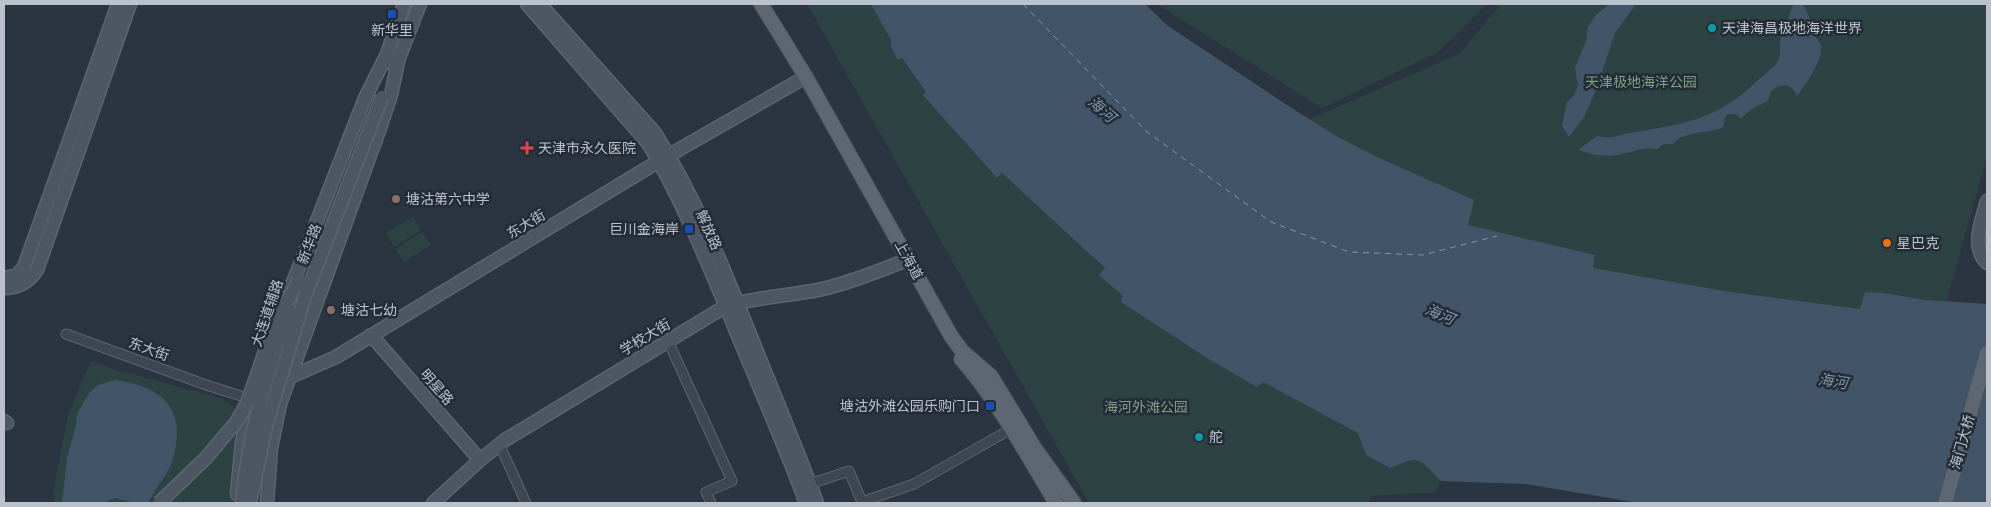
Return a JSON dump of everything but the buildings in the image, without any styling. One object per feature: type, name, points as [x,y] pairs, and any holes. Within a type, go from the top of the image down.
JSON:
[{"type":"main road","name":"上海道","points":[[754,4],[802,79],[955,351],[986,388],[1056,503]]},
{"type":"main road","name":"上海道","points":[[761,4],[806,78],[951,336],[962,351],[991,376],[1034,447],[1074,503]]},
{"type":"main road","name":"海门大桥","points":[[1945,503],[1987,352]]},
{"type":"main road","name":"海门大桥","points":[[1953,503],[1987,385]]},
{"type":"street","points":[[4,278],[17,275],[24,267],[28,258],[118,4]]},
{"type":"street","points":[[4,288],[22,285],[30,280],[37,270],[130,4]]},
{"type":"street","name":"新华路","points":[[250,503],[274,395],[305,296],[377,96],[386,56],[404,4]]},
{"type":"street","name":"新华路","points":[[242,503],[246,463],[258,405],[299,280],[377,96],[398,62],[420,4]]},
{"type":"street","name":"解放路","points":[[527,4],[664,159]]},
{"type":"street","name":"解放路","points":[[540,4],[655,133],[688,218],[732,305],[817,503]]},
{"type":"street","name":"大连道辅路","points":[[236,503],[242,444],[252,399],[296,274],[362,106],[386,56]]},
{"type":"street","points":[[267,503],[271,448],[280,404],[380,128],[391,95],[398,62]]},
{"type":"street","name":"东大街","points":[[260,379],[288,378],[336,357],[664,159],[802,79]]},
{"type":"street","points":[[1987,200],[1978,242],[1979,252],[1987,263]]},
{"type":"street","name":"学校大街","points":[[432,503],[498,446],[550,412],[732,305],[833,286],[904,261]]},
{"type":"street","points":[[159,503],[206,458],[237,421],[247,403],[274,326],[299,280]]},
{"type":"street","name":"解放路","points":[[732,305],[806,503]]},
{"type":"street","name":"东大街","points":[[66,334],[209,386],[252,399],[280,404]]},
{"type":"street","name":"明星路","points":[[371,335],[480,460]]},
{"type":"street","points":[[668,341],[732,481],[706,492],[711,503]]},
{"type":"street","points":[[810,484],[849,471],[862,502],[914,484],[1011,429]]},
{"type":"street","points":[[498,446],[502,448],[526,503]]},
{"type":"street","points":[[261,452],[261,503]]},
{"type":"green space","name":"海河外滩公园","points":[[807,4],[902,4],[1444,472],[1436,492],[1371,496],[1369,503],[1089,503]]},
{"type":"green space","points":[[1157,4],[1487,4],[1438,52],[1322,108]]},
{"type":"green space","name":"天津极地海洋公园","points":[[1501,4],[1987,4],[1987,157],[1945,307],[1918,319],[1603,276],[1459,226],[1303,122],[1459,54]]},
{"type":"green space","points":[[413,217],[421,230],[394,247],[386,233]]},
{"type":"green space","points":[[422,232],[431,245],[404,262],[395,249]]},
{"type":"green space","points":[[91,361],[112,369],[221,398],[236,409],[240,422],[233,503],[54,503],[54,487],[68,415]]},
{"type":"water","name":"海河","points":[[871,4],[1145,4],[1168,26],[1338,137],[1379,158],[1474,200],[1468,225],[1595,255],[1593,268],[1730,292],[1860,309],[1865,292],[1926,300],[1987,304],[1987,503],[1639,503],[1526,484],[1441,481],[1423,463],[1414,460],[1390,468],[1366,455],[1358,433],[1263,382],[1257,387],[1207,358],[1121,302],[1122,295],[1099,275],[1105,268],[1002,173],[997,178],[923,95],[926,92],[902,58],[898,60],[891,47],[891,40]]},
{"type":"water","points":[[1609,4],[1636,4],[1615,33],[1596,90],[1584,117],[1569,137],[1562,126],[1567,102],[1574,95],[1578,86],[1575,68],[1586,41],[1588,27],[1595,16]]},
{"type":"water","points":[[1793,5],[1803,5],[1816,30],[1815,36],[1821,46],[1816,66],[1797,96],[1789,87],[1779,87],[1771,91],[1768,101],[1750,110],[1741,119],[1735,114],[1729,114],[1725,117],[1723,127],[1683,137],[1673,144],[1664,144],[1657,149],[1644,149],[1610,156],[1594,155],[1578,150],[1597,136],[1612,137],[1670,126],[1700,118],[1728,104],[1742,94],[1778,61],[1781,37]]},
{"type":"water","points":[[115,380],[146,388],[167,403],[173,413],[177,426],[171,464],[148,503],[135,503],[115,498],[103,503],[62,503],[67,458],[77,414],[89,393],[98,385]]},
{"type":"ferry route","points":[[1023,4],[1146,131],[1271,222],[1349,252],[1423,255],[1497,236]]},
{"type":"place","name":"新华里","points":[[392,14]]},
{"type":"place","name":"天津海昌极地海洋世界","points":[[1712,28]]},
{"type":"place","name":"天津市永久医院","points":[[527,148]]},
{"type":"place","name":"塘沽第六中学","points":[[396,199]]},
{"type":"place","name":"巨川金海岸","points":[[689,229]]},
{"type":"place","name":"星巴克","points":[[1887,243]]},
{"type":"place","name":"塘沽七幼","points":[[331,310]]},
{"type":"place","name":"塘沽外滩公园乐购门口","points":[[990,406]]},
{"type":"place","name":"舵","points":[[1199,437]]}]
